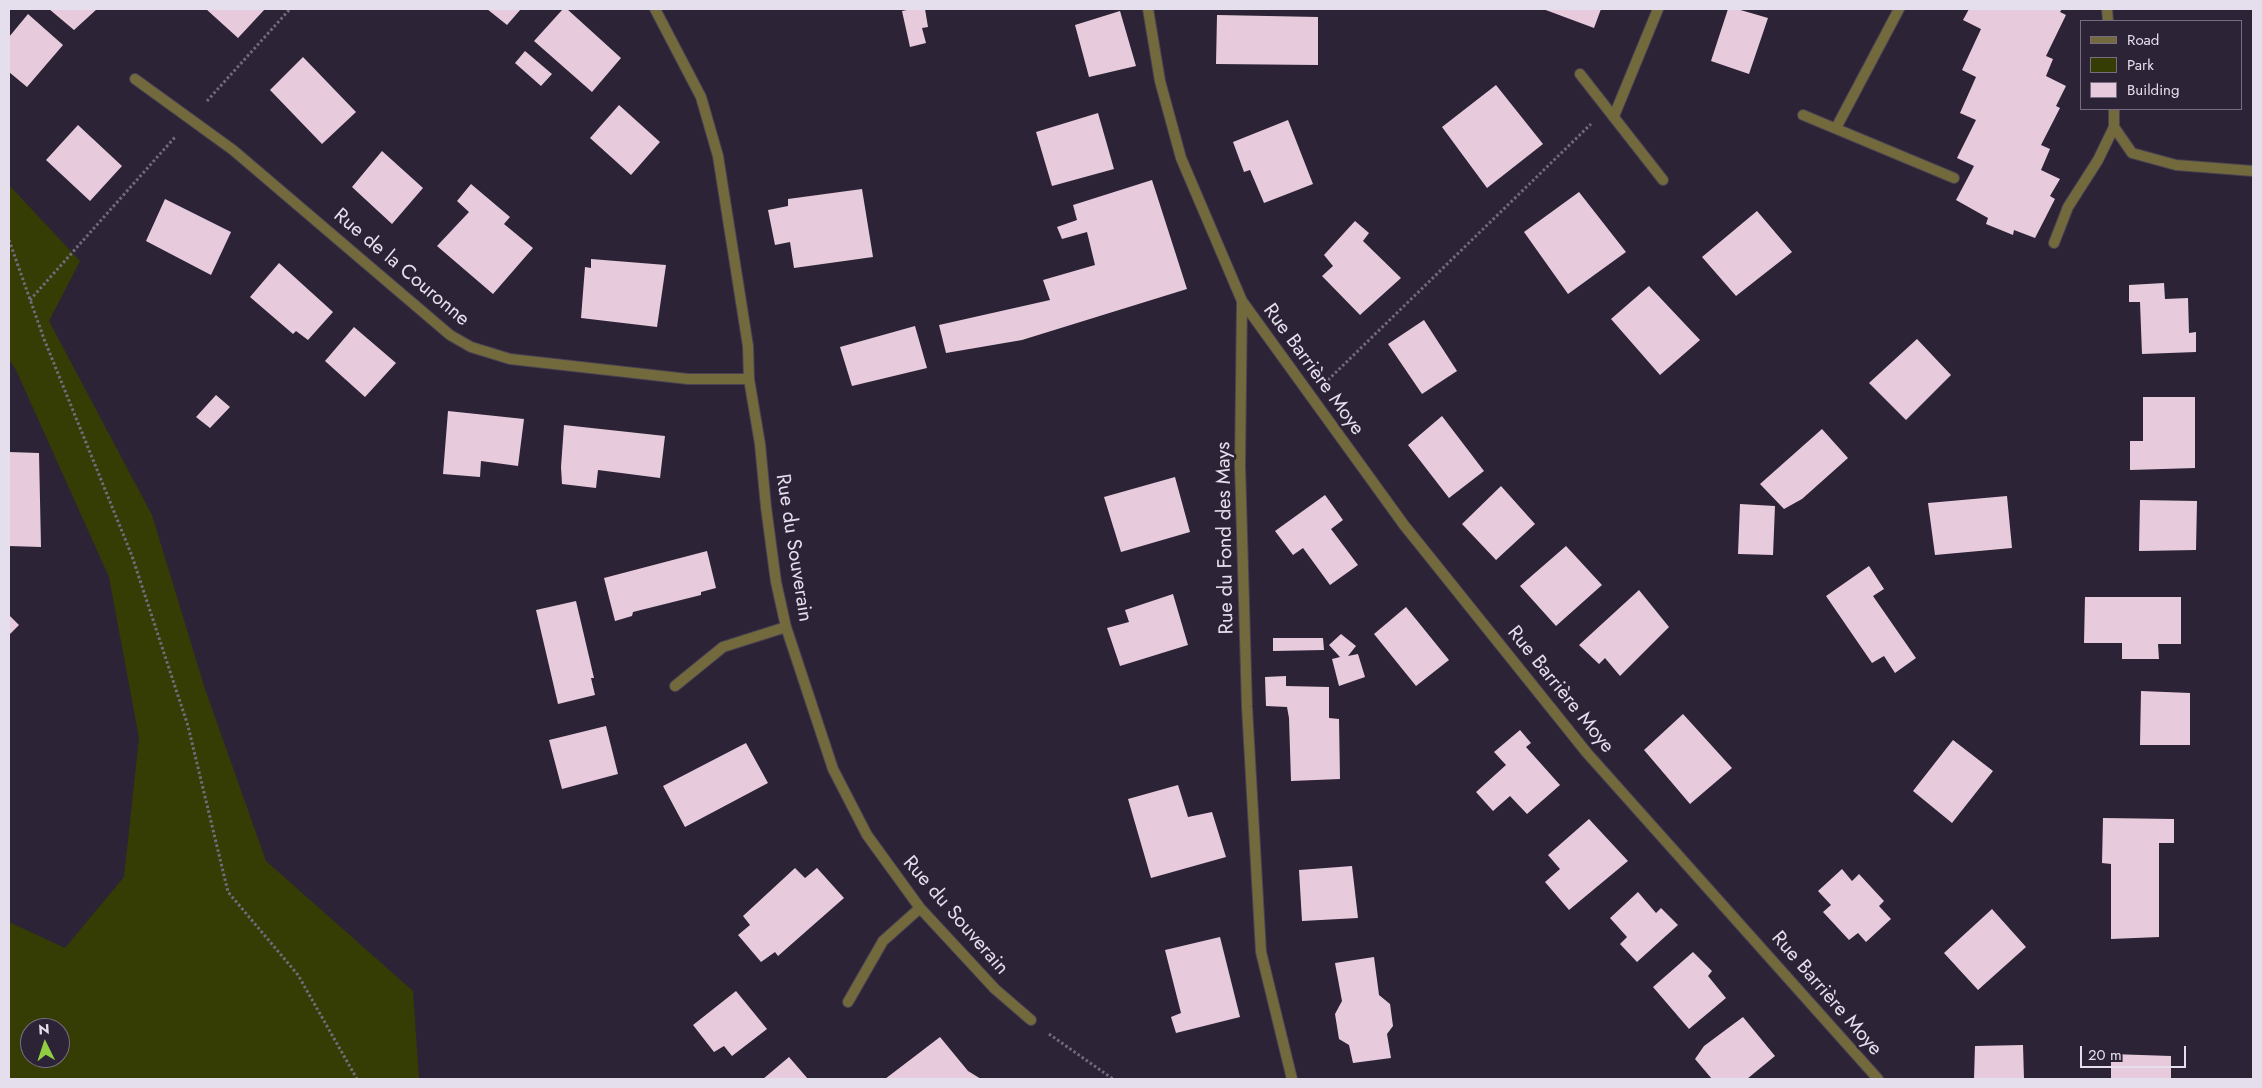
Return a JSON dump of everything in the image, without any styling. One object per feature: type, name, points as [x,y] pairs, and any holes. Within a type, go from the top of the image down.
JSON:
[{"type":"street","name":"Rue du Souverain","points":[[655,9],[700,97],[718,156],[748,346],[749,379],[760,444],[771,549],[786,627],[833,769],[867,835],[920,908],[995,989],[1030,1020]]},
{"type":"street","name":"Rue du Fond des Mays","points":[[1148,9],[1160,81],[1181,158],[1242,301],[1240,464],[1247,707],[1261,952],[1292,1079]]},
{"type":"street","points":[[1610,112],[1658,9]]},
{"type":"street","points":[[1836,128],[1899,9]]},
{"type":"street","points":[[1580,74],[1663,180]]},
{"type":"street","name":"Rue de la Couronne","points":[[135,79],[233,150],[450,335],[471,347],[510,360],[688,379],[749,379]]},
{"type":"street","points":[[2054,243],[2068,207],[2098,160],[2114,127],[2114,110]]},
{"type":"street","points":[[1803,115],[1954,178]]},
{"type":"street","points":[[2114,127],[2132,153],[2176,165],[2253,171]]},
{"type":"street","name":"Rue Barrière Moye","points":[[1242,301],[1404,525],[1587,753],[1878,1079]]},
{"type":"street","points":[[675,686],[723,647],[786,627]]},
{"type":"street","points":[[848,1002],[883,941],[920,908]]},
{"type":"path","points":[[30,300],[290,9]]},
{"type":"path","points":[[1311,397],[1610,112]]},
{"type":"path","points":[[9,240],[78,425],[132,556],[188,726],[228,892],[298,975],[358,1079]]},
{"type":"path","points":[[1030,1020],[1113,1079]]},
{"type":"green space","points":[[9,185],[80,261],[49,321],[152,515],[205,689],[266,861],[413,991],[419,1079],[9,1079],[9,922],[65,948],[124,877],[139,738],[109,577],[16,370],[9,359]]},
{"type":"building","points":[[49,9],[97,9],[74,30]]},
{"type":"building","points":[[206,9],[265,9],[238,38]]},
{"type":"building","points":[[487,9],[521,9],[507,25]]},
{"type":"building","points":[[563,9],[567,9],[621,58],[592,92],[534,41]]},
{"type":"building","points":[[925,9],[928,27],[922,28],[926,43],[910,47],[902,11]]},
{"type":"building","points":[[1543,9],[1601,9],[1594,28]]},
{"type":"building","points":[[1728,9],[1737,9],[1768,18],[1749,74],[1711,61]]},
{"type":"building","points":[[1969,9],[2062,9],[2060,12],[2066,15],[2046,56],[2053,59],[2046,76],[2066,86],[2056,106],[2060,108],[2041,145],[2050,149],[2041,170],[2060,179],[2050,196],[2055,199],[2035,238],[2014,230],[2013,235],[1986,224],[1988,218],[1956,200],[1974,166],[1957,158],[1976,120],[1960,113],[1976,77],[1962,70],[1981,29],[1963,20]]},
{"type":"building","points":[[1120,11],[1136,66],[1089,77],[1075,25]]},
{"type":"building","points":[[28,14],[63,45],[27,87],[9,72],[9,37]]},
{"type":"building","points":[[1217,15],[1318,17],[1318,65],[1216,64]]},
{"type":"building","points":[[525,51],[552,74],[541,86],[515,63]]},
{"type":"building","points":[[303,57],[356,112],[322,144],[270,90]]},
{"type":"building","points":[[1496,85],[1543,144],[1487,188],[1442,127]]},
{"type":"building","points":[[619,105],[660,142],[631,175],[590,138]]},
{"type":"building","points":[[1098,113],[1114,169],[1052,186],[1036,132]]},
{"type":"building","points":[[1288,120],[1313,184],[1264,203],[1250,170],[1244,172],[1233,142]]},
{"type":"building","points":[[78,125],[122,166],[90,201],[46,160]]},
{"type":"building","points":[[382,151],[423,188],[392,224],[352,187]]},
{"type":"building","points":[[1152,180],[1187,289],[1022,340],[946,353],[939,325],[1050,300],[1043,280],[1095,265],[1087,232],[1062,239],[1057,227],[1077,220],[1073,205]]},
{"type":"building","points":[[471,184],[510,217],[504,224],[533,248],[493,294],[437,246],[469,212],[457,201]]},
{"type":"building","points":[[862,189],[873,257],[794,268],[790,242],[775,245],[768,210],[788,206],[788,199]]},
{"type":"building","points":[[1579,192],[1626,252],[1568,294],[1524,232]]},
{"type":"building","points":[[165,199],[231,232],[211,275],[146,241]]},
{"type":"building","points":[[1757,211],[1792,252],[1736,296],[1702,257]]},
{"type":"building","points":[[1355,221],[1369,233],[1363,241],[1401,278],[1360,315],[1322,276],[1333,266],[1324,255]]},
{"type":"building","points":[[591,259],[666,265],[657,327],[581,318],[585,267],[591,268]]},
{"type":"building","points":[[279,263],[333,312],[308,340],[296,331],[293,334],[250,297]]},
{"type":"building","points":[[2164,283],[2165,299],[2188,298],[2189,333],[2196,332],[2196,352],[2142,354],[2140,302],[2129,302],[2129,285]]},
{"type":"building","points":[[1649,286],[1700,340],[1660,375],[1611,319]]},
{"type":"building","points":[[1424,320],[1457,371],[1422,394],[1388,344]]},
{"type":"building","points":[[915,326],[927,368],[852,386],[840,347]]},
{"type":"building","points":[[354,327],[396,363],[365,397],[325,361]]},
{"type":"building","points":[[1917,339],[1951,375],[1906,420],[1869,383]]},
{"type":"building","points":[[216,395],[230,407],[210,428],[196,417]]},
{"type":"building","points":[[2143,397],[2195,397],[2195,468],[2130,470],[2130,441],[2143,441]]},
{"type":"building","points":[[448,411],[524,419],[518,466],[481,461],[480,477],[443,474]]},
{"type":"building","points":[[1442,416],[1484,471],[1449,498],[1408,445]]},
{"type":"building","points":[[564,425],[665,436],[660,478],[598,470],[596,488],[562,484],[561,467]]},
{"type":"building","points":[[1822,429],[1848,458],[1802,499],[1784,509],[1760,484]]},
{"type":"building","points":[[9,452],[39,453],[41,547],[9,546]]},
{"type":"building","points":[[1175,477],[1190,532],[1121,552],[1104,497]]},
{"type":"building","points":[[1501,486],[1535,524],[1496,560],[1462,524]]},
{"type":"building","points":[[1325,495],[1343,520],[1331,529],[1358,565],[1330,585],[1303,548],[1293,555],[1275,531]]},
{"type":"building","points":[[2007,496],[2012,548],[1935,555],[1928,503]]},
{"type":"building","points":[[2140,500],[2197,501],[2196,550],[2139,551]]},
{"type":"building","points":[[1740,504],[1775,506],[1773,555],[1738,554]]},
{"type":"building","points":[[1566,546],[1602,585],[1556,626],[1520,586]]},
{"type":"building","points":[[707,551],[716,588],[701,592],[701,595],[633,612],[632,616],[615,621],[604,578]]},
{"type":"building","points":[[1869,566],[1884,589],[1873,596],[1916,658],[1895,673],[1884,656],[1872,663],[1826,596]]},
{"type":"building","points":[[1639,590],[1669,627],[1620,676],[1605,658],[1599,664],[1579,645]]},
{"type":"building","points":[[1173,594],[1188,645],[1120,666],[1107,628],[1129,622],[1125,610]]},
{"type":"building","points":[[2085,597],[2181,597],[2181,644],[2158,644],[2159,659],[2122,659],[2122,643],[2084,643]]},
{"type":"building","points":[[576,601],[594,678],[591,678],[595,695],[558,704],[536,610]]},
{"type":"building","points":[[1406,607],[1449,660],[1416,686],[1374,634]]},
{"type":"building","points":[[9,615],[19,625],[9,635]]},
{"type":"building","points":[[1341,634],[1356,646],[1348,656],[1358,654],[1365,677],[1339,686],[1332,659],[1340,657],[1329,645]]},
{"type":"building","points":[[1273,638],[1323,638],[1324,650],[1273,651]]},
{"type":"building","points":[[1286,676],[1286,686],[1329,687],[1329,718],[1339,719],[1340,779],[1291,781],[1287,707],[1266,706],[1265,677]]},
{"type":"building","points":[[2141,691],[2190,693],[2190,745],[2140,745]]},
{"type":"building","points":[[1683,714],[1732,768],[1690,804],[1644,750]]},
{"type":"building","points":[[606,726],[618,774],[562,789],[549,740]]},
{"type":"building","points":[[1520,730],[1531,743],[1526,747],[1560,785],[1527,814],[1510,796],[1493,811],[1476,792],[1506,765],[1494,752]]},
{"type":"building","points":[[1953,740],[1993,771],[1952,823],[1913,791]]},
{"type":"building","points":[[746,743],[768,783],[685,827],[663,786]]},
{"type":"building","points":[[1178,785],[1188,817],[1212,812],[1226,857],[1151,878],[1128,799]]},
{"type":"building","points":[[2103,818],[2174,819],[2174,843],[2159,843],[2159,937],[2111,939],[2111,864],[2102,863]]},
{"type":"building","points":[[1589,819],[1628,861],[1569,910],[1545,882],[1560,869],[1548,855]]},
{"type":"building","points":[[1352,866],[1358,918],[1302,921],[1299,870]]},
{"type":"building","points":[[795,868],[805,878],[817,868],[844,898],[778,956],[775,952],[761,962],[738,935],[750,925],[743,916]]},
{"type":"building","points":[[1842,869],[1852,881],[1859,874],[1884,901],[1879,906],[1891,919],[1866,942],[1858,933],[1849,940],[1823,912],[1831,905],[1818,891]]},
{"type":"building","points":[[1638,892],[1656,913],[1661,908],[1678,925],[1637,962],[1620,944],[1627,937],[1610,918]]},
{"type":"building","points":[[1992,909],[2026,947],[1978,990],[1944,953]]},
{"type":"building","points":[[1220,937],[1240,1017],[1176,1033],[1171,1017],[1181,1013],[1165,950]]},
{"type":"building","points":[[1693,952],[1712,971],[1708,976],[1726,998],[1689,1029],[1653,987]]},
{"type":"building","points":[[1374,957],[1379,995],[1390,1004],[1393,1026],[1387,1034],[1391,1058],[1353,1063],[1349,1045],[1339,1039],[1335,1014],[1342,1001],[1335,963]]},
{"type":"building","points":[[736,991],[767,1029],[732,1056],[724,1046],[714,1052],[693,1025]]},
{"type":"building","points":[[1743,1017],[1775,1056],[1747,1079],[1712,1079],[1695,1059],[1704,1046]]},
{"type":"building","points":[[940,1037],[968,1071],[981,1079],[885,1079]]},
{"type":"building","points":[[2023,1045],[2024,1079],[1974,1079],[1975,1046]]},
{"type":"building","points":[[2111,1054],[2171,1056],[2171,1079],[2111,1079]]},
{"type":"building","points":[[789,1057],[808,1079],[763,1079]]}]
